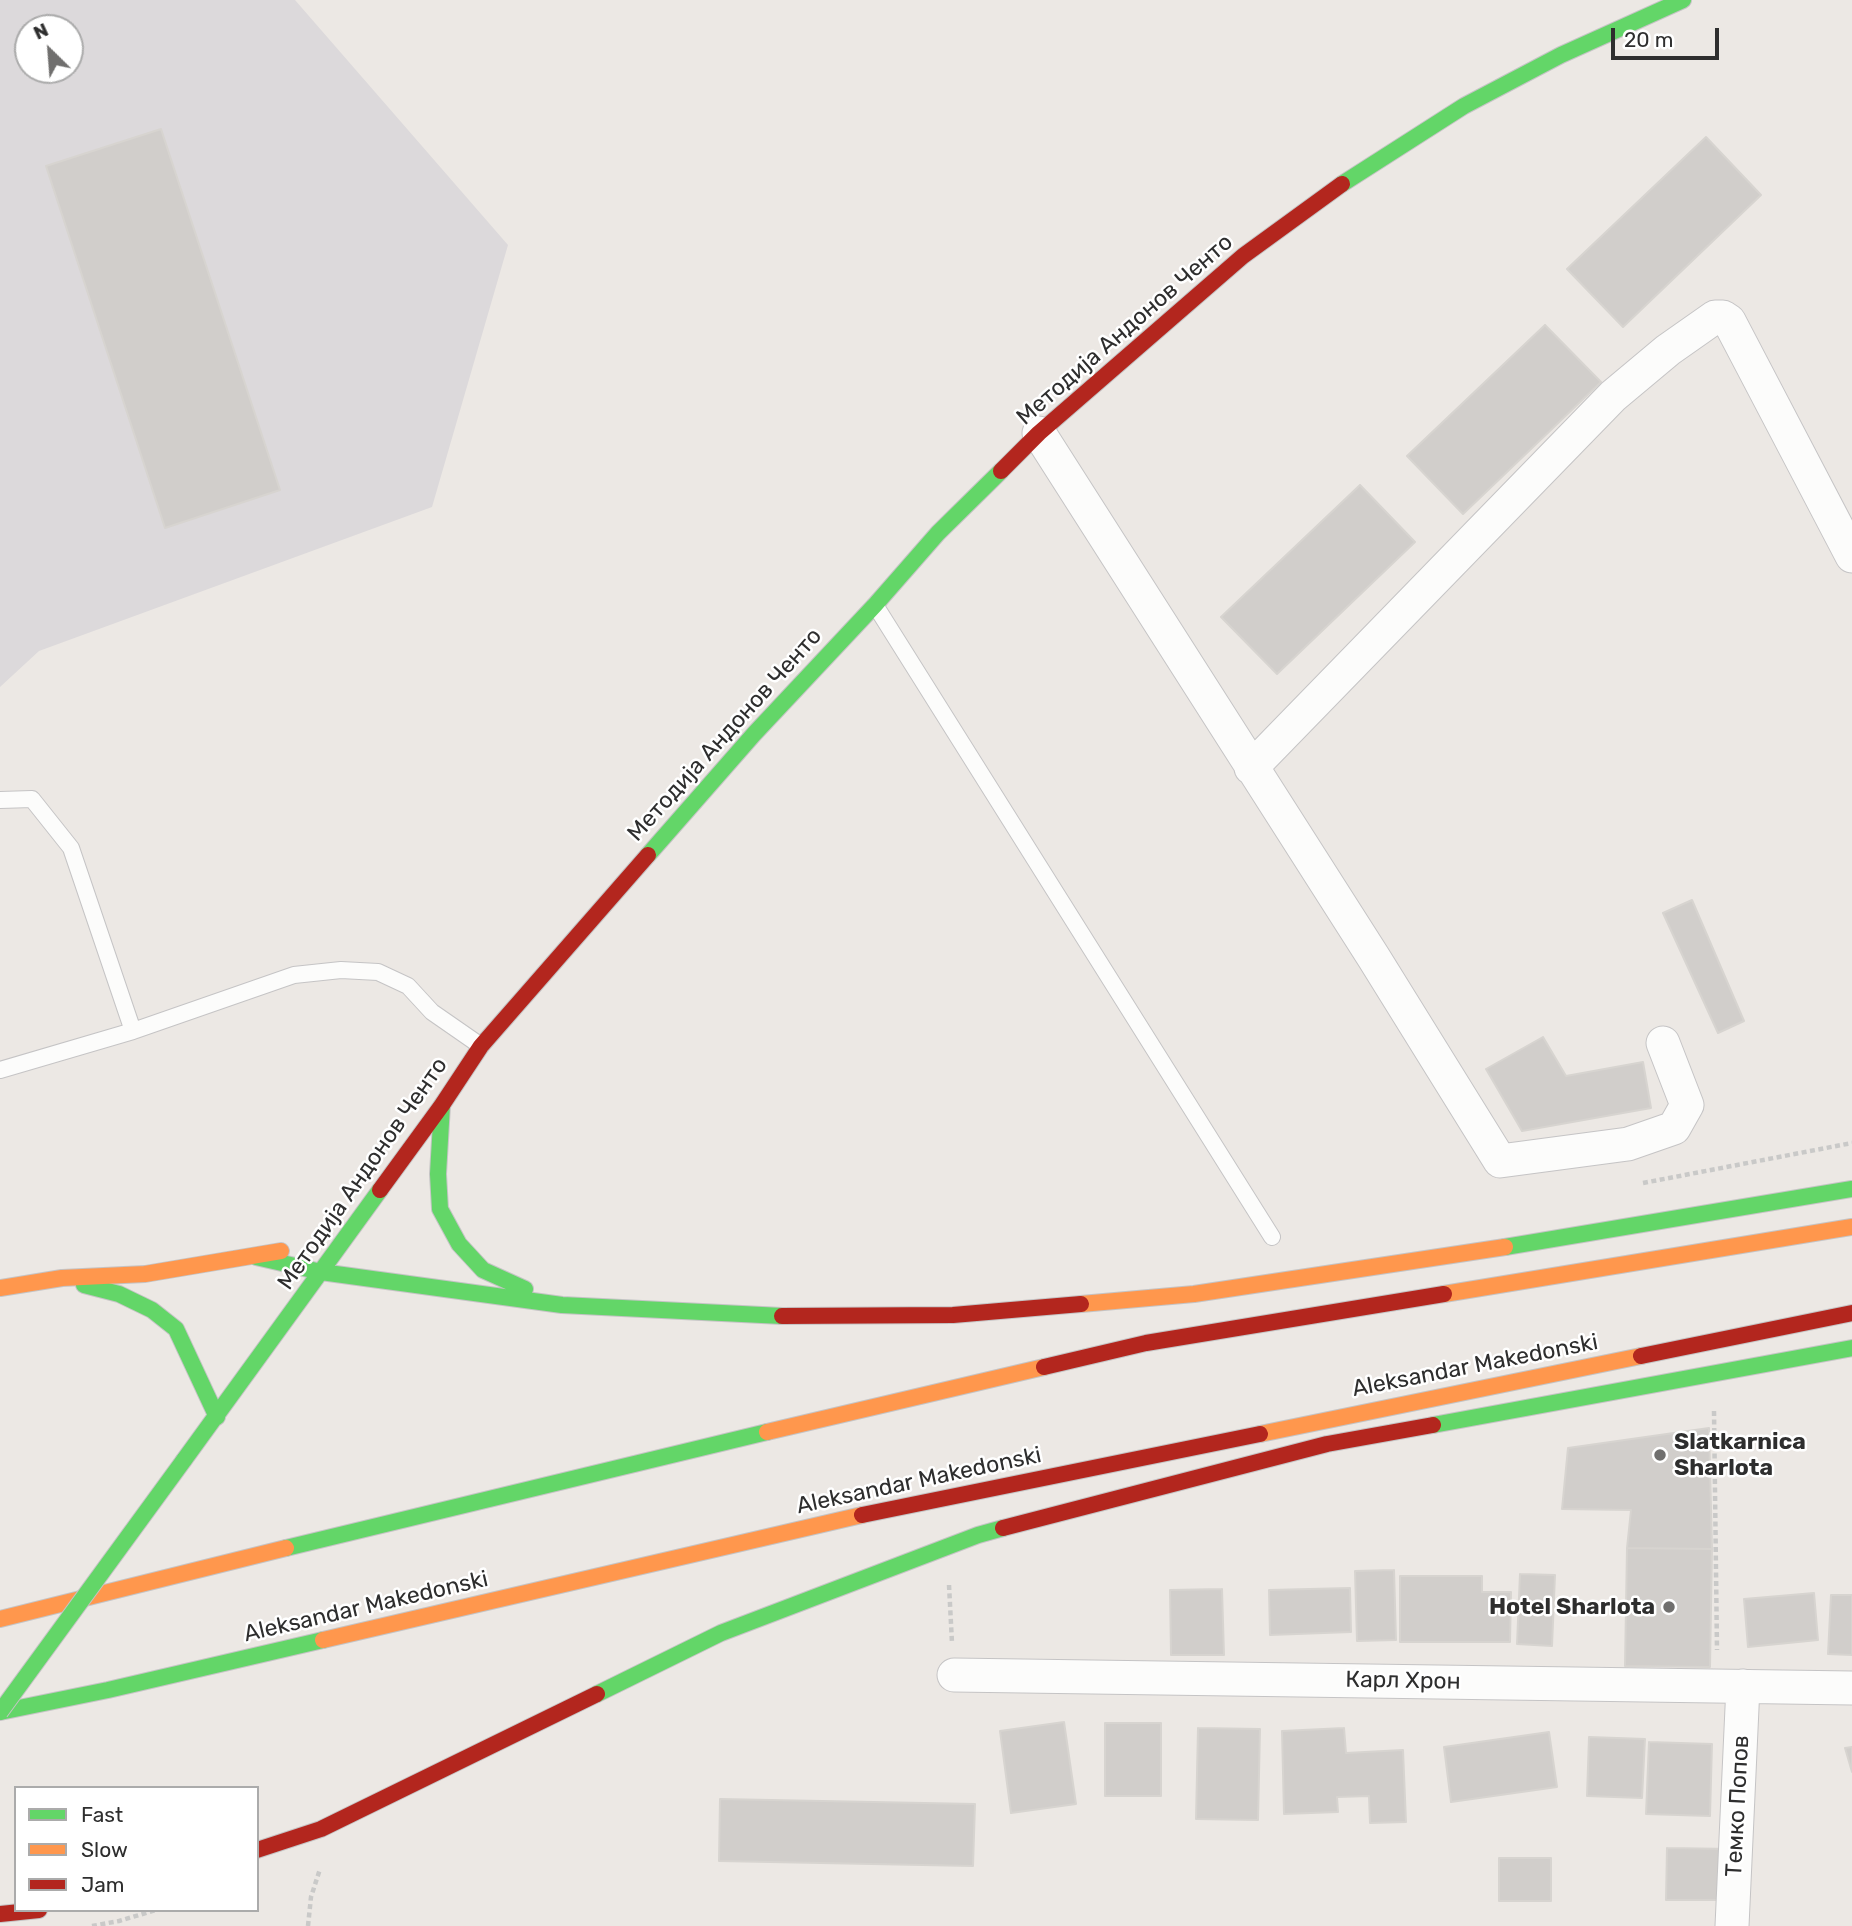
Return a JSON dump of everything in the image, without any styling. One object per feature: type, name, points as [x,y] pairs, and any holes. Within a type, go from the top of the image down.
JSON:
[{"type":"street","name":"Методија Андонов Ченто","points":[[0,1712],[217,1417],[370,1201],[442,1105],[481,1046],[754,734],[876,605],[938,533],[1039,433],[1243,256],[1364,168],[1464,106],[1549,61],[1684,0]]},
{"type":"street","points":[[1251,768],[1613,396],[1668,350],[1716,317],[1729,321],[1852,556]]},
{"type":"street","points":[[1039,433],[1374,958],[1500,1161],[1628,1144],[1674,1128],[1687,1105],[1663,1044]]},
{"type":"street","points":[[442,1105],[438,1174],[440,1209],[458,1244],[483,1270],[562,1305]]},
{"type":"street","points":[[256,1257],[321,1272],[562,1305],[761,1316],[953,1315],[1180,1295],[1554,1240],[1852,1189]]},
{"type":"street","points":[[328,1234],[338,1230],[370,1201]]},
{"type":"street","points":[[0,1619],[518,1490],[1146,1343],[1852,1227]]},
{"type":"street","points":[[0,1288],[62,1278],[145,1274],[256,1257],[299,1246]]},
{"type":"street","points":[[62,1278],[119,1294],[152,1310],[176,1329],[217,1417]]},
{"type":"street","name":"Aleksandar Makedonski","points":[[0,1712],[108,1690],[869,1513],[1852,1313]]},
{"type":"street","points":[[259,1849],[321,1829],[720,1633],[978,1535],[1327,1444],[1852,1348]]},
{"type":"street","name":"Карл Хрон","points":[[954,1675],[1852,1688]]},
{"type":"street","name":"Темко Попов","points":[[1730,1686],[1732,1926]]},
{"type":"street","points":[[0,1914],[20,1912]]},
{"type":"lane","points":[[876,605],[1272,1237]]},
{"type":"lane","points":[[0,800],[32,799],[71,848],[132,1031]]},
{"type":"lane","points":[[0,1070],[132,1031],[294,975],[341,970],[378,972],[408,986],[432,1012],[481,1046]]},
{"type":"path","points":[[1714,1406],[1730,1686]]},
{"type":"path","points":[[949,1576],[954,1675]]},
{"type":"path","points":[[308,1926],[311,1897],[322,1863]]},
{"type":"path","points":[[92,1926],[148,1912]]},
{"type":"shaded area","points":[[0,0],[295,0],[508,245],[432,507],[39,651],[0,687]]},
{"type":"building","points":[[161,129],[280,490],[165,528],[46,166]]},
{"type":"building","points":[[1706,137],[1761,195],[1623,327],[1567,269]]},
{"type":"building","points":[[1545,325],[1601,382],[1463,514],[1407,456]]},
{"type":"building","points":[[1360,485],[1415,542],[1277,674],[1221,617]]},
{"type":"building","points":[[1692,900],[1744,1021],[1718,1033],[1663,913]]},
{"type":"building","points":[[1543,1037],[1566,1076],[1643,1062],[1651,1108],[1522,1131],[1486,1069]]},
{"type":"building","points":[[1709,1428],[1712,1549],[1627,1548],[1631,1510],[1562,1509],[1568,1448]]},
{"type":"building","name":"Hotel Sharlota","points":[[1627,1548],[1712,1549],[1710,1667],[1625,1666]]},
{"type":"building","points":[[1394,1570],[1396,1640],[1357,1641],[1355,1571]]},
{"type":"building","points":[[1520,1574],[1555,1575],[1552,1646],[1517,1644]]},
{"type":"building","points":[[1400,1576],[1482,1576],[1482,1592],[1511,1592],[1510,1642],[1400,1642]]},
{"type":"building","points":[[1350,1588],[1351,1632],[1270,1635],[1269,1590]]},
{"type":"building","points":[[1222,1589],[1224,1655],[1171,1655],[1170,1590]]},
{"type":"building","points":[[1814,1593],[1818,1640],[1748,1647],[1744,1599]]},
{"type":"building","points":[[1831,1595],[1852,1595],[1852,1655],[1828,1654]]},
{"type":"building","points":[[1064,1722],[1076,1804],[1011,1813],[1000,1731]]},
{"type":"building","points":[[1105,1723],[1161,1723],[1161,1796],[1105,1796]]},
{"type":"building","points":[[1198,1728],[1260,1729],[1258,1820],[1196,1819]]},
{"type":"building","points":[[1344,1728],[1346,1753],[1403,1750],[1406,1822],[1370,1823],[1369,1796],[1337,1797],[1338,1812],[1284,1814],[1282,1731]]},
{"type":"building","points":[[1549,1732],[1557,1787],[1451,1802],[1444,1747]]},
{"type":"building","points":[[1589,1737],[1645,1739],[1642,1798],[1587,1796]]},
{"type":"building","points":[[1649,1742],[1712,1744],[1710,1816],[1646,1814]]},
{"type":"building","points":[[1852,1747],[1852,1772],[1845,1748]]},
{"type":"building","points":[[720,1799],[975,1804],[973,1866],[719,1861]]},
{"type":"building","points":[[1667,1848],[1732,1849],[1731,1900],[1666,1900]]},
{"type":"building","points":[[1499,1858],[1551,1858],[1551,1901],[1499,1901]]},
{"type":"traffic: fast","points":[[1342,184],[1464,106],[1561,55],[1683,0]]},
{"type":"traffic: fast","points":[[648,855],[754,734],[875,605],[938,533],[1001,471]]},
{"type":"traffic: fast","points":[[442,1105],[438,1174],[440,1209],[459,1244],[483,1270],[525,1289]]},
{"type":"traffic: fast","points":[[1505,1247],[1852,1189]]},
{"type":"traffic: fast","points":[[184,1460],[380,1190]]},
{"type":"traffic: fast","points":[[256,1257],[321,1272],[562,1305],[782,1316]]},
{"type":"traffic: fast","points":[[84,1285],[119,1294],[152,1310],[176,1329],[217,1417]]},
{"type":"traffic: fast","points":[[1433,1425],[1852,1348]]},
{"type":"traffic: fast","points":[[286,1548],[767,1432]]},
{"type":"traffic: fast","points":[[0,1712],[184,1460]]},
{"type":"traffic: fast","points":[[597,1694],[721,1633],[978,1535],[1003,1528]]},
{"type":"traffic: fast","points":[[0,1712],[323,1640]]},
{"type":"traffic: slow","points":[[1444,1294],[1852,1227]]},
{"type":"traffic: slow","points":[[1081,1304],[1194,1294],[1505,1247]]},
{"type":"traffic: slow","points":[[0,1288],[62,1278],[145,1274],[281,1251]]},
{"type":"traffic: slow","points":[[1260,1434],[1641,1356]]},
{"type":"traffic: slow","points":[[767,1432],[1044,1367]]},
{"type":"traffic: slow","points":[[323,1640],[862,1515]]},
{"type":"traffic: slow","points":[[0,1619],[286,1548]]},
{"type":"traffic: jam","points":[[1001,471],[1039,433],[1243,256],[1342,184]]},
{"type":"traffic: jam","points":[[380,1190],[481,1046],[648,855]]},
{"type":"traffic: jam","points":[[1044,1367],[1146,1343],[1444,1294]]},
{"type":"traffic: jam","points":[[782,1316],[953,1315],[1081,1304]]},
{"type":"traffic: jam","points":[[1641,1356],[1852,1313]]},
{"type":"traffic: jam","points":[[1003,1528],[1327,1444],[1433,1425]]},
{"type":"traffic: jam","points":[[862,1515],[1260,1434]]},
{"type":"traffic: jam","points":[[259,1849],[321,1829],[597,1694]]},
{"type":"traffic: jam","points":[[0,1914],[20,1912]]},
{"type":"place","name":"Slatkarnica Sharlota","points":[[1660,1455]]},
{"type":"place","name":"Hotel Sharlota","points":[[1669,1607]]}]
